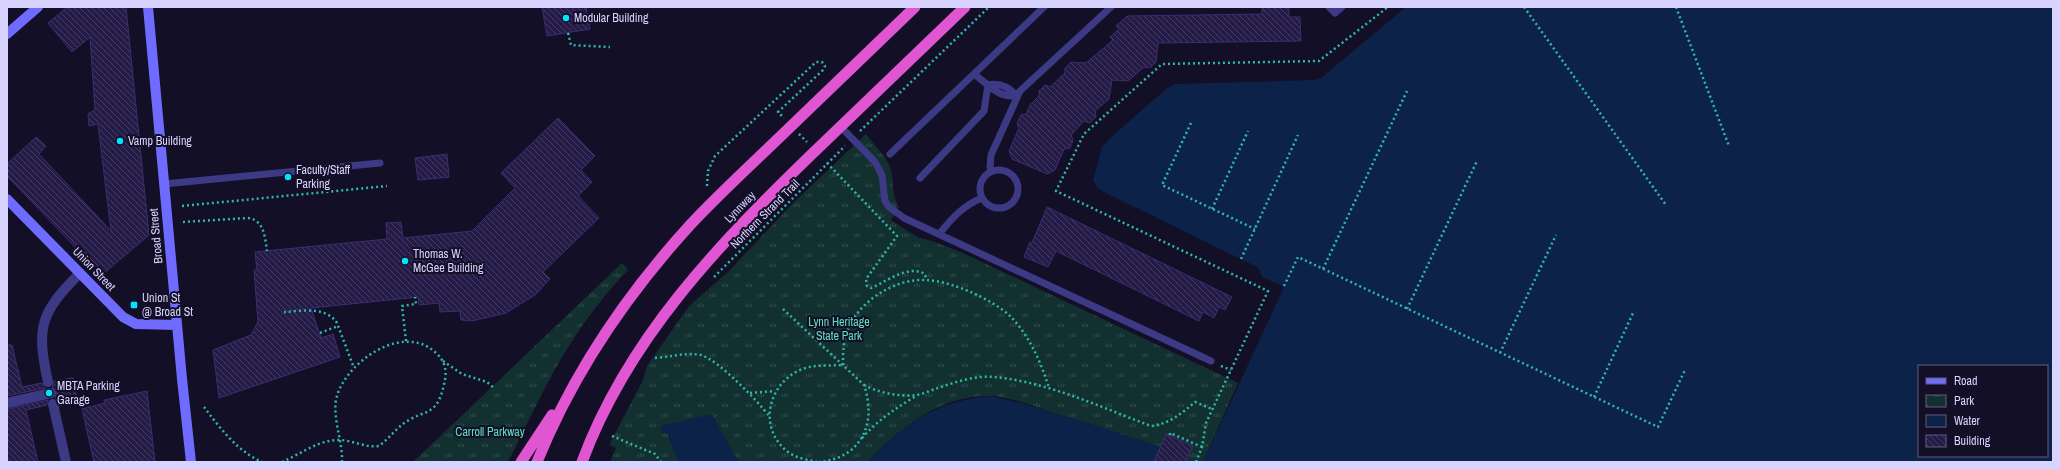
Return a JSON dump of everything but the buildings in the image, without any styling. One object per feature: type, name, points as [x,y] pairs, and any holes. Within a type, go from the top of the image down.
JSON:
[{"type":"highway","name":"Lynnway","points":[[537,462],[557,417],[585,364],[636,291],[692,224],[915,7]]},
{"type":"highway","name":"Lynnway","points":[[582,462],[612,396],[642,346],[675,299],[744,221],[840,126],[965,7]]},
{"type":"highway","points":[[521,462],[585,364]]},
{"type":"main road","points":[[7,34],[38,7]]},
{"type":"main road","name":"Broad Street","points":[[148,7],[191,462]]},
{"type":"main road","name":"Union Street","points":[[7,199],[123,317],[133,324],[177,325]]},
{"type":"street","points":[[48,382],[41,341],[46,315],[61,292],[80,273]]},
{"type":"street","points":[[7,403],[51,393]]},
{"type":"street","points":[[53,404],[66,462]]},
{"type":"lane","points":[[890,154],[1044,7]]},
{"type":"lane","points":[[992,171],[990,161],[991,154],[1020,91],[1111,7]]},
{"type":"lane","points":[[1329,7],[1335,13],[1342,7]]},
{"type":"lane","points":[[974,74],[988,85]]},
{"type":"lane","points":[[988,85],[996,83],[1011,89],[1017,96]]},
{"type":"lane","points":[[920,178],[984,111],[988,85]]},
{"type":"lane","points":[[840,126],[875,162],[882,175],[883,194],[889,207],[904,218],[1211,361]]},
{"type":"lane","points":[[164,184],[380,163]]},
{"type":"lane","points":[[992,171],[1005,171],[1011,175],[1017,186],[1017,192],[1011,204],[998,208],[992,207],[982,198],[980,186],[982,180],[992,171]]},
{"type":"lane","points":[[940,234],[950,220],[964,207],[982,198]]},
{"type":"path","name":"Northern Strand Trail","points":[[712,279],[852,139],[989,7]]},
{"type":"path","points":[[1196,462],[1202,447],[1206,423],[1268,291],[1056,191],[1084,134],[1162,64],[1319,61],[1388,7]]},
{"type":"path","points":[[1524,7],[1666,205]]},
{"type":"path","points":[[1676,7],[1729,146]]},
{"type":"path","points":[[568,33],[572,45],[610,47]]},
{"type":"path","points":[[707,186],[708,171],[715,156],[816,62],[819,61],[825,66],[822,70],[778,112],[789,124]]},
{"type":"path","points":[[1323,269],[1407,91]]},
{"type":"path","points":[[1191,122],[1162,185],[1255,229]]},
{"type":"path","points":[[795,129],[811,146]]},
{"type":"path","points":[[1212,209],[1248,131]]},
{"type":"path","points":[[1241,259],[1298,135]]},
{"type":"path","points":[[822,158],[897,236],[866,279],[867,286],[871,288],[888,279],[913,272],[921,272],[925,274],[926,280]]},
{"type":"path","points":[[1407,309],[1477,161]]},
{"type":"path","points":[[182,206],[387,186]]},
{"type":"path","points":[[183,222],[247,218],[254,219],[260,224],[264,231],[267,251]]},
{"type":"path","points":[[1500,353],[1556,235]]},
{"type":"path","points":[[1284,286],[1298,257],[1658,427],[1685,370]]},
{"type":"path","points":[[843,366],[843,348],[847,332],[854,318],[864,307],[880,294],[894,286],[908,282],[926,280],[945,283],[965,291],[990,303],[1009,315],[1018,325],[1033,348],[1049,388]]},
{"type":"path","points":[[406,341],[402,306],[416,304],[415,297]]},
{"type":"path","points":[[783,309],[864,385],[874,390],[886,393],[918,395]]},
{"type":"path","points":[[284,312],[314,311],[322,313],[335,320],[354,368]]},
{"type":"path","points":[[1594,397],[1634,311]]},
{"type":"path","points":[[320,333],[338,326]]},
{"type":"path","points":[[342,462],[336,400],[342,384],[354,368],[383,348],[406,341],[417,343],[429,348],[443,361],[462,374],[487,382],[495,389]]},
{"type":"path","points":[[655,358],[689,354],[709,358],[750,393],[769,416]]},
{"type":"path","points":[[282,462],[320,443],[341,440],[369,446],[379,446],[401,425],[433,408],[439,400],[444,385],[445,372],[443,361]]},
{"type":"path","points":[[843,366],[813,366],[800,370],[785,380],[775,391],[769,416],[771,427],[777,440],[789,452],[801,458],[818,462],[834,461],[850,453],[872,427],[888,414],[918,395],[955,382],[992,377],[1030,383],[1049,388],[1151,426],[1161,425],[1174,419],[1195,402],[1212,409]]},
{"type":"path","points":[[860,442],[870,411],[869,400],[864,385]]},
{"type":"path","points":[[750,393],[775,391]]},
{"type":"path","points":[[204,407],[233,442],[249,455],[262,462]]},
{"type":"path","points":[[1170,435],[1170,433],[1202,447]]},
{"type":"path","points":[[612,436],[655,454],[661,462]]},
{"type":"green space","name":"Lynn Heritage State Park","points":[[866,134],[890,167],[894,197],[899,207],[891,220],[917,237],[963,253],[1238,383],[1203,462],[1155,462],[1161,447],[1024,403],[1007,398],[990,396],[972,397],[938,407],[907,426],[893,437],[868,462],[738,462],[712,415],[668,434],[679,462],[610,462],[616,448],[609,445],[643,380],[647,366],[689,306],[728,272],[792,204]]},
{"type":"green space","name":"Carroll Parkway","points":[[622,263],[628,270],[607,293],[566,350],[548,381],[508,462],[413,462]]},
{"type":"water","points":[[1406,7],[2053,7],[2053,462],[1203,462],[1284,287],[1262,277],[1259,268],[1106,193],[1097,187],[1093,180],[1102,147],[1110,138],[1166,89],[1175,84],[1314,80],[1321,78]]},
{"type":"water","points":[[990,396],[1026,404],[1162,447],[1155,462],[868,462],[881,448],[908,425],[923,416],[954,403]]},
{"type":"water","points":[[712,414],[738,462],[679,462],[668,434],[662,433],[661,426]]},
{"type":"place","name":"Modular Building","points":[[566,18]]},
{"type":"place","name":"Vamp Building","points":[[120,141]]},
{"type":"place","name":"Faculty/Staff Parking","points":[[288,177]]},
{"type":"place","name":"Thomas W. McGee Building","points":[[405,261]]},
{"type":"place","name":"Union St @ Broad St","points":[[134,305]]},
{"type":"place","name":"MBTA Parking Garage","points":[[49,393]]}]
